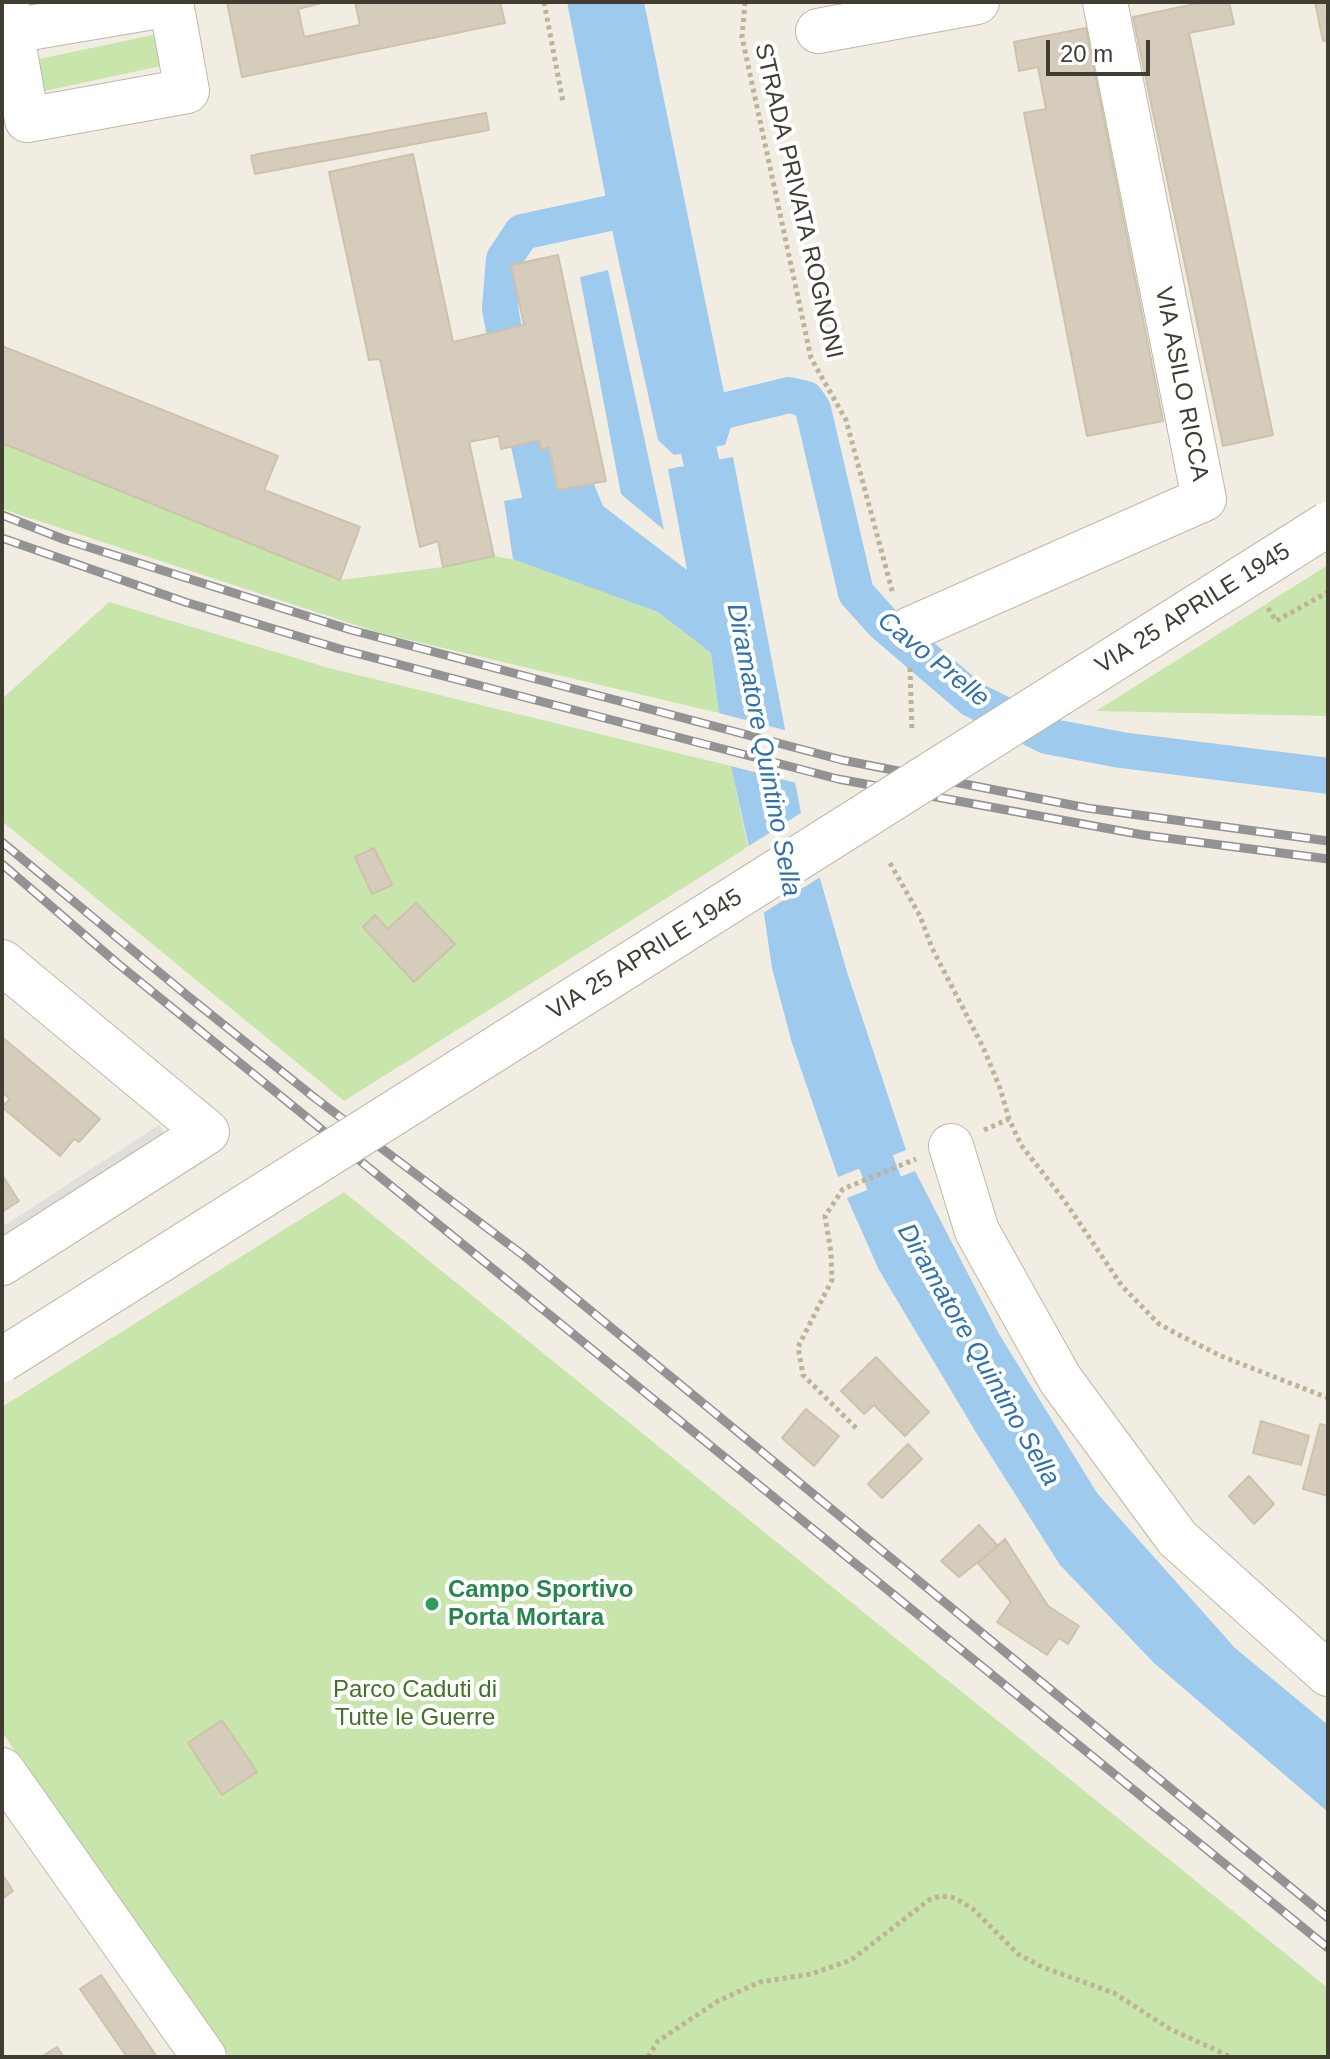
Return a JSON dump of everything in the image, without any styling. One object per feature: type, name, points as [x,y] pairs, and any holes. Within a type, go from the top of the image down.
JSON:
[{"type":"street","points":[[818,31],[977,2]]},
{"type":"street","name":"VIA ASILO RICCA","points":[[910,645],[1204,499],[1105,2]]},
{"type":"street","points":[[171,3],[187,91],[27,120],[8,17],[171,3]]},
{"type":"street","name":"VIA 25 APRILE 1945","points":[[2,1360],[1328,524]]},
{"type":"street","points":[[2,962],[207,1132],[2,1263]]},
{"type":"street","points":[[931,1153],[1060,1379],[1177,1538],[1328,1674]]},
{"type":"street","points":[[2,1770],[204,2057]]},
{"type":"path","points":[[544,2],[563,102]]},
{"type":"path","name":"STRADA PRIVATA ROGNONI","points":[[745,2],[742,37],[811,358],[846,420],[910,645],[912,731]]},
{"type":"path","points":[[890,863],[920,916],[932,948],[983,1047],[1021,1145],[1064,1200],[1122,1286],[1159,1324],[1181,1336],[1221,1356],[1328,1398]]},
{"type":"path","points":[[856,1428],[803,1375],[798,1347],[832,1280],[825,1216],[843,1189],[931,1153]]},
{"type":"path","points":[[648,2057],[658,2041],[718,2001],[760,1982],[811,1974],[851,1960],[929,1900],[941,1896],[955,1898],[973,1909],[1018,1954],[1042,1967],[1114,1993],[1170,2029],[1231,2057]]},
{"type":"green space","points":[[163,33],[170,64],[40,92],[34,60]]},
{"type":"green space","points":[[2,443],[340,580],[443,567],[494,556],[522,561],[658,612],[711,653],[719,713],[380,633],[2,509]]},
{"type":"green space","points":[[1328,565],[1328,716],[1096,711]]},
{"type":"green space","points":[[109,602],[329,668],[731,766],[748,847],[344,1101],[2,821],[2,699]]},
{"type":"green space","name":"Parco Caduti di Tutte le Guerre","points":[[344,1192],[1328,1988],[1328,2057],[230,2057],[2,1732],[2,1407]]},
{"type":"shaded area","points":[[159,1125],[172,1145],[2,1256],[2,1227]]},
{"type":"water","points":[[567,2],[644,2],[731,427],[725,445],[674,455],[658,440]]},
{"type":"water","points":[[608,270],[664,530],[621,494],[580,277]]},
{"type":"water","points":[[733,457],[801,813],[847,972],[906,1150],[838,1177],[792,1043],[772,968],[764,914],[719,713],[711,653],[658,612],[513,559],[504,501],[594,484],[603,506],[687,570],[668,469]]},
{"type":"water","points":[[915,1171],[999,1334],[1097,1493],[1235,1648],[1328,1725],[1328,1812],[1154,1663],[1060,1565],[879,1270],[847,1198]]},
{"type":"pier","points":[[715,712],[788,731],[800,784],[727,765]]},
{"type":"pier","points":[[804,811],[822,876],[760,915],[744,849]]},
{"type":"building","points":[[227,2],[326,2],[298,9],[304,37],[360,25],[355,2],[500,2],[505,23],[242,77]]},
{"type":"building","points":[[1204,2],[1229,2],[1234,24],[1189,33],[1273,435],[1223,446],[1133,17]]},
{"type":"building","points":[[1315,2],[1328,2],[1328,40],[1323,41]]},
{"type":"building","points":[[1086,28],[1163,421],[1087,436],[1024,113],[1046,109],[1038,67],[1019,71],[1014,42]]},
{"type":"building","points":[[486,113],[489,130],[255,174],[251,156],[258,154]]},
{"type":"building","points":[[413,154],[453,342],[524,325],[511,265],[558,255],[606,481],[558,490],[549,447],[541,450],[539,440],[501,449],[499,436],[469,442],[494,556],[443,567],[438,541],[420,547],[380,359],[369,360],[329,172]]},
{"type":"building","points":[[2,346],[278,456],[264,490],[360,527],[340,580],[2,443]]},
{"type":"building","points":[[374,848],[392,885],[372,894],[355,857]]},
{"type":"building","points":[[416,903],[455,944],[414,982],[363,927],[375,915],[388,929]]},
{"type":"building","points":[[2,1037],[100,1119],[79,1142],[74,1139],[60,1156],[2,1107],[10,1099],[2,1092]]},
{"type":"building","points":[[2,1175],[19,1201],[2,1212]]},
{"type":"building","points":[[876,1357],[929,1412],[905,1436],[874,1405],[864,1414],[841,1391]]},
{"type":"building","points":[[806,1409],[839,1436],[814,1466],[782,1438]]},
{"type":"building","points":[[1261,1421],[1309,1436],[1301,1465],[1253,1453]]},
{"type":"building","points":[[1320,1424],[1328,1426],[1328,1496],[1303,1489]]},
{"type":"building","points":[[908,1444],[922,1459],[882,1498],[868,1484]]},
{"type":"building","points":[[1249,1476],[1274,1504],[1254,1524],[1229,1496]]},
{"type":"building","points":[[979,1525],[998,1546],[959,1577],[941,1561]]},
{"type":"building","points":[[1005,1539],[1048,1606],[1079,1626],[1068,1644],[1059,1638],[1047,1655],[997,1622],[1011,1602],[978,1563]]},
{"type":"building","points":[[222,1720],[257,1772],[222,1795],[188,1743]]},
{"type":"building","points":[[2,1874],[13,1891],[2,1899]]},
{"type":"building","points":[[101,1975],[157,2057],[127,2057],[80,1989]]},
{"type":"building","points":[[57,2047],[64,2057],[41,2057]]},
{"type":"waterway","points":[[564,537],[541,500],[504,330],[500,308],[504,259],[522,232],[647,205]]},
{"type":"waterway","name":"Cavo Prelle","points":[[691,419],[789,395],[806,399],[813,409],[856,593],[883,623],[972,699],[1047,736],[1121,750],[1328,776]]},
{"type":"waterway","name":"Diramatore Quintino Sella","points":[[687,403],[713,509]]},
{"type":"waterway","name":"Diramatore Quintino Sella","points":[[859,1118],[901,1227]]},
{"type":"railway","points":[[2,515],[63,539],[351,630],[842,760],[1087,808],[1328,841]]},
{"type":"railway","points":[[2,538],[185,602],[340,649],[838,779],[1143,835],[1328,859]]},
{"type":"railway","points":[[2,842],[315,1098],[523,1255],[1328,1918]]},
{"type":"railway","points":[[2,864],[117,963],[1328,1948]]},
{"type":"place","name":"Campo Sportivo Porta Mortara","points":[[432,1604]]}]
